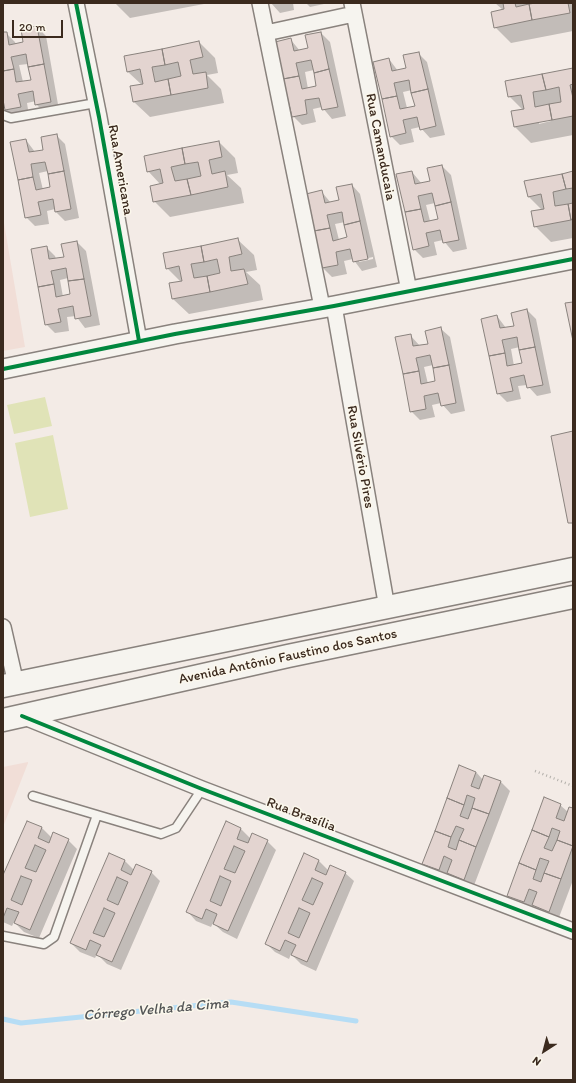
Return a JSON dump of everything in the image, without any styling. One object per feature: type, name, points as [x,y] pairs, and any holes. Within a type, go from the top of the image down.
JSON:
[{"type":"main road","name":"Avenida Antônio Faustino dos Santos","points":[[9,685],[573,569]]},
{"type":"main road","name":"Avenida Antônio Faustino dos Santos","points":[[12,718],[288,656],[573,597]]},
{"type":"street","name":"Rua Americana","points":[[76,3],[139,341]]},
{"type":"street","name":"Rua Silvério Pires","points":[[260,3],[328,306],[387,608]]},
{"type":"street","points":[[266,33],[353,9]]},
{"type":"street","name":"Rua Camanducaia","points":[[353,9],[409,291]]},
{"type":"street","points":[[3,369],[139,341],[573,259]]},
{"type":"street","points":[[3,627],[9,685]]},
{"type":"street","name":"Rua Brasília","points":[[12,718],[573,931]]},
{"type":"lane","points":[[3,115],[11,118],[96,104]]},
{"type":"lane","points":[[33,796],[161,834],[167,834],[176,828],[202,789]]},
{"type":"lane","points":[[3,936],[44,944],[54,936],[97,815]]},
{"type":"path","points":[[535,771],[573,786]]},
{"type":"shaded area","points":[[3,217],[25,347],[3,351]]},
{"type":"shaded area","points":[[28,763],[3,827],[3,767]]},
{"type":"green space","points":[[45,397],[52,426],[14,434],[7,405]]},
{"type":"green space","points":[[53,435],[68,509],[30,517],[15,443]]},
{"type":"building","points":[[503,3],[515,3],[516,7],[529,4],[532,20],[494,28],[491,12],[504,9]]},
{"type":"building","points":[[568,3],[570,13],[532,20],[529,4]]},
{"type":"building","points":[[37,26],[44,64],[28,67],[26,54],[11,57],[14,69],[3,71],[3,32],[7,32],[9,45],[23,42],[21,29]]},
{"type":"building","points":[[321,32],[329,69],[314,73],[311,60],[296,63],[299,76],[283,79],[275,42],[291,38],[294,51],[308,48],[305,35]]},
{"type":"building","points":[[199,41],[203,57],[190,60],[193,74],[206,72],[208,88],[171,95],[168,79],[181,76],[178,62],[165,65],[162,49]]},
{"type":"building","points":[[162,49],[165,65],[152,67],[155,82],[168,79],[171,95],[133,102],[130,86],[143,84],[140,69],[127,72],[124,56]]},
{"type":"building","points":[[419,52],[428,89],[411,93],[409,80],[394,83],[397,96],[382,99],[373,62],[389,58],[392,71],[406,68],[403,55]]},
{"type":"building","points":[[44,64],[51,102],[35,105],[33,91],[18,94],[21,107],[5,110],[3,100],[3,71],[14,69],[16,82],[31,80],[28,67]]},
{"type":"building","points":[[573,68],[573,84],[570,85],[573,98],[573,116],[552,120],[549,104],[561,102],[559,87],[546,90],[542,74]]},
{"type":"building","points":[[329,69],[338,107],[322,110],[319,98],[305,100],[307,114],[292,117],[283,79],[299,76],[302,89],[316,86],[314,73]]},
{"type":"building","points":[[542,74],[546,90],[533,92],[535,107],[549,104],[552,120],[514,127],[511,111],[524,109],[521,95],[508,97],[505,81]]},
{"type":"building","points":[[428,89],[436,126],[420,130],[417,117],[403,120],[406,133],[390,137],[382,99],[397,96],[400,109],[415,106],[411,93]]},
{"type":"building","points":[[57,134],[64,171],[48,174],[45,162],[31,164],[33,177],[18,180],[10,142],[26,139],[29,152],[43,150],[41,137]]},
{"type":"building","points":[[219,141],[222,157],[209,160],[212,174],[225,171],[228,187],[191,195],[187,179],[201,176],[198,162],[185,164],[182,148]]},
{"type":"building","points":[[182,148],[185,164],[171,167],[175,181],[187,179],[191,195],[153,202],[150,186],[163,183],[160,169],[147,172],[144,156]]},
{"type":"building","points":[[442,165],[451,202],[435,206],[432,193],[418,196],[421,209],[405,212],[396,174],[412,171],[415,184],[430,181],[427,168]]},
{"type":"building","points":[[64,171],[71,209],[55,212],[53,199],[38,202],[41,215],[25,218],[18,180],[33,177],[36,190],[50,187],[48,174]]},
{"type":"building","points":[[573,171],[573,188],[566,189],[562,174]]},
{"type":"building","points":[[562,174],[566,189],[553,192],[555,206],[568,204],[571,220],[534,227],[531,211],[544,209],[541,194],[528,197],[524,181]]},
{"type":"building","points":[[352,184],[360,221],[344,225],[342,212],[327,215],[330,228],[314,231],[306,194],[322,190],[325,203],[339,200],[336,187]]},
{"type":"building","points":[[451,202],[459,240],[443,243],[440,230],[426,233],[429,246],[413,250],[405,212],[421,209],[424,222],[438,219],[435,206]]},
{"type":"building","points":[[573,203],[573,219],[571,220],[568,204]]},
{"type":"building","points":[[360,221],[368,259],[353,262],[350,249],[336,252],[338,265],[322,268],[314,231],[330,228],[333,241],[347,237],[344,225]]},
{"type":"building","points":[[238,238],[242,254],[229,257],[231,271],[244,269],[248,284],[210,292],[207,276],[220,273],[217,259],[204,262],[201,246]]},
{"type":"building","points":[[77,241],[84,279],[68,281],[66,268],[51,271],[54,284],[38,287],[31,249],[47,246],[49,259],[64,257],[61,244]]},
{"type":"building","points":[[201,246],[204,262],[191,264],[194,278],[207,276],[210,292],[172,299],[169,283],[182,281],[179,266],[166,269],[163,253]]},
{"type":"building","points":[[84,279],[91,316],[75,319],[73,306],[58,309],[61,322],[45,325],[38,287],[54,284],[56,297],[70,294],[68,281]]},
{"type":"building","points":[[573,302],[573,341],[565,303]]},
{"type":"building","points":[[527,309],[535,347],[519,350],[517,337],[502,340],[505,353],[489,356],[481,319],[497,315],[500,328],[514,326],[511,313]]},
{"type":"building","points":[[441,327],[449,365],[433,368],[430,355],[416,358],[419,371],[403,374],[395,337],[411,334],[413,346],[428,344],[425,331]]},
{"type":"building","points":[[535,347],[543,385],[527,388],[524,375],[510,378],[513,391],[497,394],[489,356],[505,353],[507,366],[522,363],[519,350]]},
{"type":"building","points":[[449,365],[456,403],[441,406],[438,393],[424,396],[426,409],[410,412],[403,374],[419,371],[421,384],[435,381],[433,368]]},
{"type":"building","points":[[573,431],[573,523],[568,523],[551,436]]},
{"type":"building","points":[[459,765],[476,772],[471,786],[479,789],[484,775],[501,781],[489,814],[472,808],[475,798],[467,795],[464,805],[447,798]]},
{"type":"building","points":[[544,797],[561,804],[556,818],[564,821],[569,807],[573,808],[573,846],[557,840],[560,831],[552,828],[549,837],[532,830]]},
{"type":"building","points":[[447,798],[464,805],[460,816],[468,819],[472,808],[489,814],[476,847],[459,840],[464,829],[456,826],[451,837],[435,831]]},
{"type":"building","points":[[27,821],[42,827],[38,838],[49,843],[53,832],[69,839],[30,930],[14,923],[19,912],[7,908],[3,918],[3,875]],"holes":[[[35,845],[46,850],[36,872],[25,868]],[[21,876],[32,880],[22,905],[11,900]]]},
{"type":"building","points":[[226,821],[241,828],[237,839],[248,843],[252,833],[268,840],[228,931],[213,924],[217,914],[206,909],[202,919],[186,912]],"holes":[[[234,846],[245,851],[235,873],[224,869]],[[220,876],[231,881],[221,906],[210,901]]]},
{"type":"building","points":[[532,830],[549,837],[544,848],[552,851],[557,840],[573,846],[561,879],[544,873],[549,861],[540,858],[536,870],[519,863]]},
{"type":"building","points":[[435,831],[451,837],[448,847],[456,850],[459,840],[476,847],[464,880],[447,873],[452,860],[444,856],[439,870],[422,864]]},
{"type":"building","points":[[109,853],[125,860],[121,870],[131,875],[136,864],[152,871],[112,962],[96,955],[101,945],[90,940],[86,950],[70,943]],"holes":[[[117,877],[128,882],[118,905],[107,900]],[[104,908],[115,913],[104,937],[93,933]]]},
{"type":"building","points":[[304,853],[319,860],[315,870],[326,875],[330,865],[346,872],[307,962],[291,955],[296,945],[285,940],[280,951],[265,944]],"holes":[[[312,878],[323,883],[313,905],[302,900]],[[299,908],[310,913],[299,938],[288,933]]]},
{"type":"building","points":[[519,863],[536,870],[533,879],[541,882],[544,873],[561,879],[549,912],[532,905],[537,892],[529,889],[524,902],[507,896]]},
{"type":"waterway","name":"Córrego Velha da Cima","points":[[3,1019],[21,1023],[231,1002],[356,1021]]},
{"type":"cycle path","points":[[76,3],[99,117],[139,341]]},
{"type":"cycle path","points":[[3,369],[175,334],[334,306],[573,259]]},
{"type":"cycle path","points":[[22,716],[202,789],[573,931]]}]
